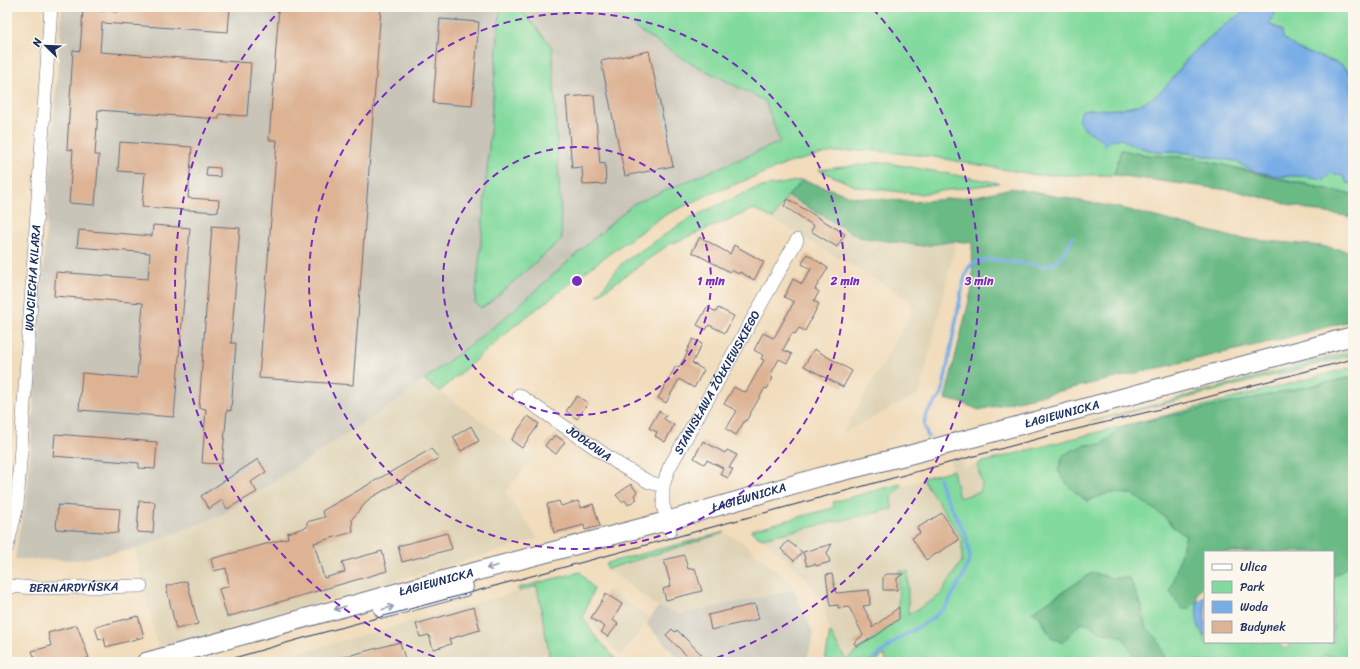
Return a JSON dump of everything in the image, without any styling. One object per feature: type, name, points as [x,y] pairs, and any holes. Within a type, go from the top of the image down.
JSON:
[{"type":"main road","name":"ŁAGIEWNICKA","points":[[188,662],[669,526],[823,476],[913,454],[1353,336]]},
{"type":"main road","name":"ŁAGIEWNICKA","points":[[146,662],[422,586],[669,526],[734,514],[802,492],[908,467],[1353,347]]},
{"type":"street","name":"WOJCIECHA KILARA","points":[[7,547],[17,506],[51,7]]},
{"type":"street","name":"STANISŁAWA ŻÓŁKIEWSKIEGO","points":[[669,526],[663,505],[663,486],[669,468],[797,240]]},
{"type":"street","name":"JODŁOWA","points":[[519,395],[620,465],[649,482],[663,486]]},
{"type":"street","name":"BERNARDYŃSKA","points":[[7,586],[38,588],[141,586]]},
{"type":"shaded area","points":[[62,7],[602,7],[689,62],[765,101],[780,142],[633,204],[500,322],[396,402],[222,515],[135,549],[77,560],[15,559],[19,532],[27,499]]},
{"type":"shaded area","points":[[788,196],[859,237],[923,246],[956,241],[920,393],[843,433],[911,315],[908,299],[773,219]]},
{"type":"shaded area","points":[[424,380],[533,458],[505,492],[538,539],[158,649],[135,549],[222,515]]},
{"type":"shaded area","points":[[960,456],[963,468],[977,464],[982,484],[980,492],[959,498],[950,459]]},
{"type":"shaded area","points":[[923,480],[962,540],[962,561],[939,596],[908,615],[908,571],[899,619],[845,660],[830,632],[823,603],[805,577],[762,538],[892,509],[891,496],[902,486]]},
{"type":"shaded area","points":[[724,533],[739,540],[789,581],[794,590],[681,614],[658,607],[607,569]]},
{"type":"shaded area","points":[[537,586],[549,653],[494,662],[280,662],[281,658]]},
{"type":"shaded area","points":[[608,589],[650,618],[621,655],[587,620]]},
{"type":"shaded area","points":[[794,590],[814,635],[806,662],[682,662],[646,624],[658,607],[681,614]]},
{"type":"green space","points":[[505,7],[519,7],[552,47],[562,239],[488,304],[481,308],[475,303],[500,12]]},
{"type":"green space","points":[[602,7],[1252,7],[1228,23],[1199,47],[1164,90],[1159,94],[1146,102],[1132,107],[1124,109],[1101,109],[1107,142],[1121,138],[1127,143],[1155,152],[1174,151],[1235,161],[1251,170],[1277,176],[1305,176],[1325,179],[1331,173],[1343,176],[1347,183],[1353,184],[1353,195],[1194,158],[1145,155],[1121,150],[1114,175],[1036,175],[928,156],[865,150],[827,153],[789,163],[708,195],[663,216],[609,254],[513,327],[440,391],[424,380],[500,322],[633,204],[780,142],[765,101],[689,62]]},
{"type":"green space","points":[[1271,7],[1353,7],[1353,83],[1348,70],[1343,66],[1303,51],[1283,38],[1282,30],[1269,24],[1275,14]]},
{"type":"green space","points":[[1121,150],[1145,155],[1194,158],[1353,195],[1353,217],[1319,212],[1236,191],[1114,175]]},
{"type":"green space","points":[[882,162],[1000,183],[919,194],[857,187],[819,170]]},
{"type":"green space","points":[[803,180],[788,196],[773,219],[754,209],[668,245],[597,296],[622,263],[690,218],[756,188]]},
{"type":"green space","points":[[803,180],[854,197],[914,202],[977,196],[1011,188],[1125,209],[1236,238],[1321,246],[1353,252],[1353,320],[1278,340],[979,410],[962,403],[945,399],[973,284],[972,243],[956,241],[923,246],[859,237],[788,196]]},
{"type":"green space","points":[[1353,351],[1353,355],[1090,422]]},
{"type":"green space","points":[[1353,367],[1353,377],[1123,426],[1102,444],[1084,445],[1087,501],[1109,493],[1132,494],[1165,517],[1172,526],[1186,536],[1177,566],[1187,609],[1197,602],[1198,619],[1201,632],[1204,637],[1204,643],[1277,643],[1286,649],[1291,643],[1334,643],[1334,575],[1342,571],[1353,560],[1353,662],[1338,662],[1335,658],[1325,655],[1319,662],[1167,662],[1157,638],[1145,626],[1141,605],[1129,578],[1113,578],[1092,573],[1032,612],[1040,617],[1051,637],[1081,623],[1088,624],[1100,632],[1122,636],[1134,654],[1124,662],[887,662],[884,655],[875,662],[825,662],[830,632],[846,660],[898,619],[899,571],[908,571],[908,615],[939,596],[962,561],[962,539],[923,478],[953,470],[959,498],[980,492],[982,484],[977,464],[1054,443]]},
{"type":"green space","points":[[1353,377],[1353,560],[1342,571],[1334,575],[1334,551],[1204,551],[1204,586],[1197,594],[1197,602],[1187,609],[1182,609],[1170,592],[1186,536],[1172,526],[1165,517],[1132,494],[1109,493],[1087,501],[1067,484],[1058,470],[1063,455],[1084,445],[1102,444],[1123,426]]},
{"type":"green space","points":[[900,484],[902,486],[891,496],[892,509],[762,538],[751,530],[829,509],[834,507],[833,502]]},
{"type":"green space","points":[[725,532],[724,533],[607,569],[607,563]]},
{"type":"green space","points":[[580,572],[594,589],[583,617],[593,633],[618,662],[542,662],[547,659],[549,653],[537,586],[519,591],[518,588]]},
{"type":"green space","points":[[1092,573],[1113,578],[1129,578],[1141,605],[1145,626],[1157,638],[1167,662],[1124,662],[1133,654],[1122,636],[1100,632],[1088,624],[1081,623],[1062,643],[1051,637],[1040,617],[1032,612]]},
{"type":"water","points":[[1252,7],[1271,7],[1275,14],[1269,24],[1282,30],[1283,38],[1300,50],[1342,65],[1352,77],[1353,184],[1347,183],[1343,176],[1331,173],[1325,179],[1305,176],[1277,176],[1251,170],[1235,161],[1174,151],[1155,152],[1127,143],[1121,138],[1105,142],[1084,128],[1078,121],[1082,110],[1121,109],[1137,105],[1152,98],[1165,87],[1192,54],[1220,28]]},
{"type":"water","points":[[1204,597],[1204,636],[1197,621],[1197,602]]},
{"type":"building","points":[[118,7],[230,7],[228,32],[102,23],[100,52],[251,63],[247,116],[219,114],[219,119],[98,110],[95,155],[99,155],[95,205],[69,203],[73,150],[67,149],[73,50],[80,51],[83,10],[118,12]]},
{"type":"building","points":[[279,7],[381,7],[353,385],[259,378],[277,140],[269,140]]},
{"type":"building","points":[[440,19],[479,22],[472,106],[433,103]]},
{"type":"building","points":[[649,51],[673,166],[625,176],[601,61]]},
{"type":"building","points":[[594,95],[600,164],[605,163],[606,184],[583,185],[582,167],[572,168],[566,97]]},
{"type":"building","points":[[120,142],[192,147],[188,198],[219,200],[218,212],[142,207],[145,173],[118,171]]},
{"type":"building","points":[[207,167],[220,168],[220,177],[206,176]]},
{"type":"building","points":[[788,199],[845,234],[837,247],[811,231],[814,226],[784,206]]},
{"type":"building","points":[[153,225],[190,228],[174,417],[79,410],[82,373],[137,378],[143,303],[54,296],[56,272],[148,279],[150,253],[77,247],[79,230],[152,236]]},
{"type":"building","points":[[212,226],[240,228],[231,343],[236,343],[231,411],[227,410],[222,464],[202,463],[206,409],[199,408]]},
{"type":"building","points":[[700,237],[730,254],[734,245],[764,262],[754,280],[740,272],[739,274],[731,270],[730,272],[692,252]]},
{"type":"building","points":[[807,254],[828,268],[815,289],[819,292],[814,301],[819,304],[805,331],[799,328],[795,334],[792,333],[783,350],[792,354],[790,358],[787,363],[779,359],[770,376],[773,378],[767,389],[765,388],[736,435],[726,429],[737,411],[724,404],[734,387],[746,392],[764,360],[761,359],[763,355],[754,350],[763,333],[773,338],[775,336],[794,302],[784,297],[793,279],[802,284],[811,269],[802,264]]},
{"type":"building","points":[[707,307],[716,312],[718,308],[734,316],[725,333],[709,325],[706,330],[697,325]]},
{"type":"building","points":[[693,339],[702,344],[692,363],[704,370],[694,388],[679,379],[666,403],[658,398],[676,366],[679,367],[688,352],[686,352]]},
{"type":"building","points":[[814,349],[852,371],[843,387],[804,366]]},
{"type":"building","points":[[577,396],[588,403],[577,419],[566,411]]},
{"type":"building","points":[[659,411],[666,415],[664,419],[674,425],[665,442],[655,436],[657,432],[649,428]]},
{"type":"building","points":[[528,416],[539,424],[522,448],[511,440]]},
{"type":"building","points":[[471,426],[479,441],[461,451],[453,437]]},
{"type":"building","points":[[55,434],[157,442],[155,469],[139,468],[139,463],[53,456]]},
{"type":"building","points":[[555,435],[565,442],[556,454],[545,446]]},
{"type":"building","points":[[703,441],[725,453],[727,450],[737,455],[729,468],[733,469],[728,478],[720,474],[723,468],[707,460],[704,464],[694,458]]},
{"type":"building","points":[[431,449],[439,458],[369,499],[352,519],[353,532],[314,543],[324,578],[345,572],[342,562],[382,551],[387,571],[227,617],[219,589],[229,586],[226,568],[214,571],[211,559],[288,538],[287,533],[307,527],[307,522],[325,517],[322,511]]},
{"type":"building","points":[[258,459],[266,472],[251,482],[257,492],[227,509],[222,500],[209,509],[201,496]]},
{"type":"building","points":[[631,484],[637,492],[634,495],[637,499],[628,505],[625,500],[622,502],[616,495]]},
{"type":"building","points":[[139,501],[155,502],[153,533],[137,532]]},
{"type":"building","points":[[559,501],[561,506],[578,501],[581,508],[593,504],[600,526],[585,530],[584,525],[554,533],[547,504]]},
{"type":"building","points":[[58,505],[120,509],[118,533],[56,529]]},
{"type":"building","points":[[942,513],[959,540],[926,560],[912,538],[920,533],[917,528]]},
{"type":"building","points":[[447,533],[452,549],[402,562],[398,546]]},
{"type":"building","points":[[788,541],[802,552],[794,561],[781,549]]},
{"type":"building","points":[[832,544],[827,553],[830,562],[816,566],[815,564],[807,566],[803,552]]},
{"type":"building","points":[[684,555],[688,569],[695,568],[702,591],[666,600],[663,589],[671,586],[664,560]]},
{"type":"building","points":[[832,574],[836,593],[869,590],[870,605],[863,606],[872,624],[872,628],[899,607],[899,619],[876,636],[856,646],[854,643],[863,635],[849,607],[838,608],[838,605],[830,606],[826,575]]},
{"type":"building","points":[[887,574],[904,574],[897,578],[897,590],[883,590],[883,577]]},
{"type":"building","points":[[187,581],[198,624],[176,629],[166,586]]},
{"type":"building","points":[[606,594],[622,604],[613,620],[618,624],[608,637],[601,632],[605,627],[591,618]]},
{"type":"building","points":[[755,604],[759,619],[711,630],[708,615]]},
{"type":"building","points":[[474,607],[480,630],[449,639],[451,644],[434,649],[429,635],[420,637],[416,624]]},
{"type":"building","points":[[138,616],[144,637],[106,647],[104,638],[99,640],[95,627]]},
{"type":"building","points":[[77,625],[89,658],[76,662],[36,662],[32,651],[51,646],[48,633]]},
{"type":"building","points":[[672,629],[675,632],[677,630],[709,662],[693,662],[666,635]]},
{"type":"building","points":[[400,642],[406,662],[337,662],[336,659]]},
{"type":"waterway","points":[[1104,145],[1108,139]]},
{"type":"waterway","points":[[928,437],[924,425],[926,414],[942,394],[962,289],[968,268],[975,263],[989,260],[1039,266],[1050,265],[1058,259],[1073,237]]},
{"type":"waterway","points":[[870,662],[901,637],[929,621],[946,607],[963,576],[970,558],[966,536],[943,491],[939,478]]},
{"type":"tram line","points":[[220,662],[314,635],[1048,436],[1181,404],[1353,359]]}]
